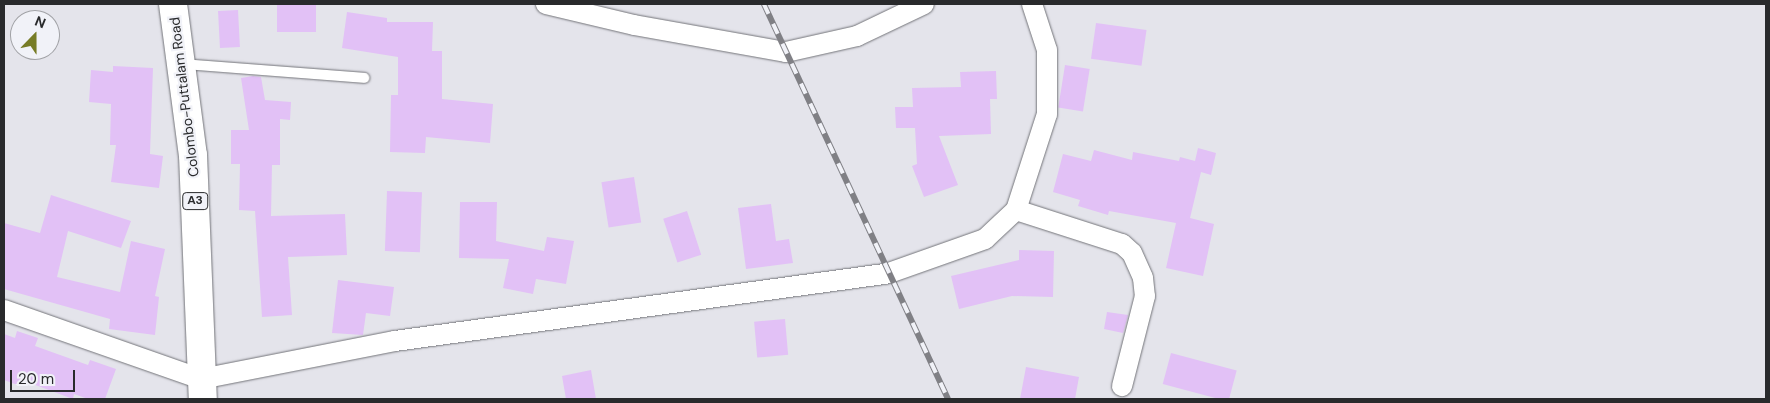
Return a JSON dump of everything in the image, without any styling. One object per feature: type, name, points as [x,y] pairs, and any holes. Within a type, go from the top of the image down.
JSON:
[{"type":"highway","name":"Colombo-Puttalam Road","points":[[173,4],[193,154],[202,389]]},
{"type":"street","points":[[546,4],[634,25],[786,52],[857,36],[924,4]]},
{"type":"street","points":[[4,310],[202,389],[395,341],[889,273],[985,239],[1016,210],[1047,114],[1047,50],[1032,4]]},
{"type":"street","points":[[1016,210],[1122,244],[1132,253],[1143,278],[1145,296],[1122,386]]},
{"type":"lane","points":[[181,64],[364,78]]},
{"type":"building","points":[[277,4],[316,4],[316,32],[277,32]]},
{"type":"building","points":[[238,10],[240,47],[220,48],[218,11]]},
{"type":"building","points":[[347,12],[387,18],[387,22],[433,22],[432,51],[442,51],[442,99],[493,104],[490,143],[426,137],[425,153],[390,152],[391,95],[398,95],[398,57],[342,48]]},
{"type":"building","points":[[1096,23],[1147,30],[1141,66],[1091,59]]},
{"type":"building","points":[[1065,65],[1090,69],[1083,111],[1058,107]]},
{"type":"building","points":[[113,66],[153,68],[150,154],[163,156],[159,188],[111,182],[116,145],[110,145],[111,104],[89,102],[91,70],[113,72]]},
{"type":"building","points":[[996,71],[997,99],[990,99],[991,134],[939,136],[958,185],[924,197],[912,166],[917,164],[915,128],[896,128],[895,107],[913,107],[912,88],[961,87],[960,72]]},
{"type":"building","points":[[261,77],[265,100],[291,102],[290,120],[280,119],[280,165],[272,165],[271,216],[345,214],[347,255],[288,257],[292,315],[262,317],[255,211],[239,210],[240,164],[231,164],[231,130],[249,130],[241,78]]},
{"type":"building","points":[[1198,148],[1216,153],[1211,175],[1201,172],[1190,218],[1214,224],[1203,276],[1166,268],[1176,223],[1109,211],[1108,215],[1078,206],[1080,200],[1053,192],[1063,154],[1091,161],[1094,150],[1132,160],[1133,152],[1179,161],[1180,157],[1195,161]]},
{"type":"building","points":[[634,177],[641,222],[609,228],[601,182]]},
{"type":"building","points":[[387,191],[422,192],[420,252],[385,251]]},
{"type":"building","points":[[51,195],[131,221],[121,248],[68,231],[57,277],[120,292],[131,241],[165,249],[155,296],[159,297],[155,335],[109,329],[110,319],[4,289],[4,223],[40,233]]},
{"type":"building","points":[[460,202],[497,202],[496,241],[544,251],[547,237],[574,241],[566,284],[536,279],[533,294],[503,288],[509,259],[459,258]]},
{"type":"building","points":[[771,204],[776,241],[789,239],[793,263],[746,269],[738,208]]},
{"type":"building","points":[[687,211],[701,255],[677,262],[663,219]]},
{"type":"building","points":[[1019,250],[1054,251],[1053,297],[1012,296],[959,309],[951,276],[1019,260]]},
{"type":"building","points":[[338,280],[394,287],[390,316],[366,313],[363,335],[332,333]]},
{"type":"building","points":[[1107,312],[1128,315],[1123,333],[1104,329]]},
{"type":"building","points":[[785,319],[788,355],[757,358],[754,322]]},
{"type":"building","points":[[17,331],[38,338],[35,346],[88,365],[90,360],[116,369],[105,399],[88,399],[74,394],[73,399],[22,380],[20,386],[4,380],[4,334],[15,338]]},
{"type":"building","points":[[1171,353],[1237,371],[1229,399],[1219,399],[1163,384]]},
{"type":"building","points":[[1026,367],[1079,377],[1075,399],[1020,399]]},
{"type":"building","points":[[591,370],[596,399],[566,399],[562,376]]},
{"type":"railway","points":[[764,4],[948,399]]}]
